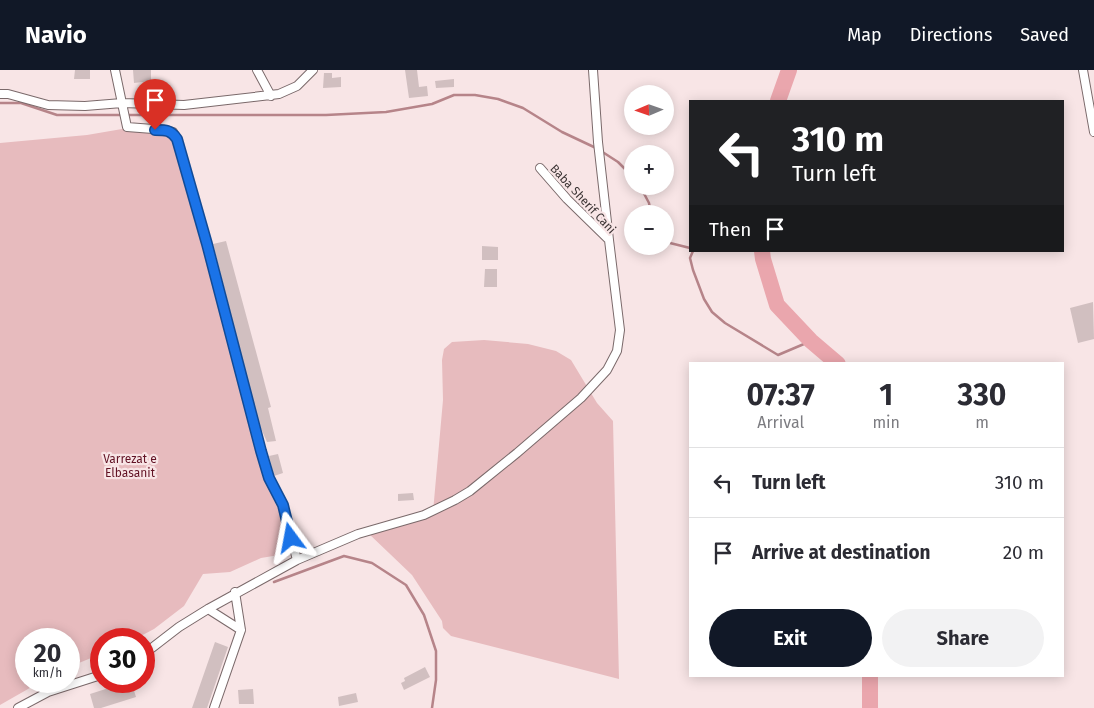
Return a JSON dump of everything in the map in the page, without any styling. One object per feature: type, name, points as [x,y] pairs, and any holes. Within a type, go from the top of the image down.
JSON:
[{"type":"street","points":[[115,70],[127,127],[166,130],[173,132],[177,139],[207,244],[261,451],[269,478],[283,505],[297,560],[235,592],[179,627],[155,646]]},
{"type":"street","points":[[257,70],[271,96]]},
{"type":"street","points":[[593,70],[598,142],[609,240]]},
{"type":"street","points":[[1082,70],[1094,132]]},
{"type":"street","points":[[0,94],[8,94],[48,106],[184,105],[271,96],[297,86],[309,71]]},
{"type":"street","name":"Baba Sherif Cani","points":[[297,560],[358,534],[424,515],[470,491],[517,453],[593,386],[607,370],[617,352],[620,330],[609,240],[540,168]]},
{"type":"street","points":[[214,708],[241,630],[235,592]]},
{"type":"street","points":[[208,609],[241,630]]},
{"type":"street","points":[[18,708],[48,692],[90,679]]},
{"type":"green space","name":"Varrezat e Elbasanit","points":[[122,129],[173,134],[284,519],[287,545],[279,555],[261,558],[230,572],[203,574],[184,606],[155,628],[90,628],[90,658],[80,663],[80,628],[15,628],[15,693],[21,693],[0,705],[0,143],[87,135]]},
{"type":"green space","points":[[484,340],[528,344],[556,351],[571,360],[597,403],[613,421],[619,679],[451,636],[443,628],[442,621],[412,575],[367,532],[433,512],[443,400],[442,360],[444,349],[452,342]]},
{"type":"building","points":[[75,70],[90,70],[90,79],[74,79]]},
{"type":"building","points":[[133,70],[151,70],[151,81],[134,83]]},
{"type":"building","points":[[405,70],[417,70],[419,87],[427,86],[428,96],[409,98]]},
{"type":"building","points":[[324,73],[332,73],[332,78],[341,77],[341,87],[323,88]]},
{"type":"building","points":[[454,79],[454,87],[436,88],[435,81]]},
{"type":"building","points":[[226,241],[271,407],[268,408],[276,441],[267,442],[259,424],[213,244]]},
{"type":"building","points":[[482,246],[498,247],[498,260],[482,260]]},
{"type":"building","points":[[485,269],[497,269],[497,287],[484,287]]},
{"type":"building","points":[[1093,302],[1094,339],[1078,343],[1070,308]]},
{"type":"building","points":[[278,454],[283,473],[274,476],[269,456]]},
{"type":"building","points":[[413,493],[414,500],[398,501],[398,494]]},
{"type":"building","points":[[215,642],[228,647],[207,708],[192,708]]},
{"type":"building","points":[[425,667],[430,677],[404,690],[401,683],[405,681],[404,678]]},
{"type":"building","points":[[253,689],[254,704],[239,704],[238,690]]},
{"type":"building","points":[[135,693],[136,697],[101,708],[94,708],[90,694]]},
{"type":"building","points":[[356,693],[358,702],[339,706],[338,697]]},
{"type":"waterway","points":[[778,100],[789,70]]},
{"type":"waterway","points":[[0,103],[21,103],[57,115],[326,115],[386,112],[432,104],[454,95],[475,95],[498,99],[523,108],[562,132],[596,148]]},
{"type":"waterway","points":[[601,151],[624,168]]},
{"type":"waterway","points":[[645,195],[649,205]]},
{"type":"waterway","points":[[674,244],[689,248]]},
{"type":"waterway","points":[[693,252],[690,258],[704,299],[712,312],[725,323],[778,355],[811,341]]},
{"type":"waterway","points":[[762,252],[777,305],[811,341],[836,362]]},
{"type":"waterway","points":[[274,582],[344,556],[372,563],[406,585],[424,615],[436,651],[436,680],[432,708]]},
{"type":"waterway","points":[[870,677],[870,708]]},
{"type":"route","points":[[155,130],[173,132],[177,139],[207,244],[261,451],[269,478],[283,505],[291,538]]}]
